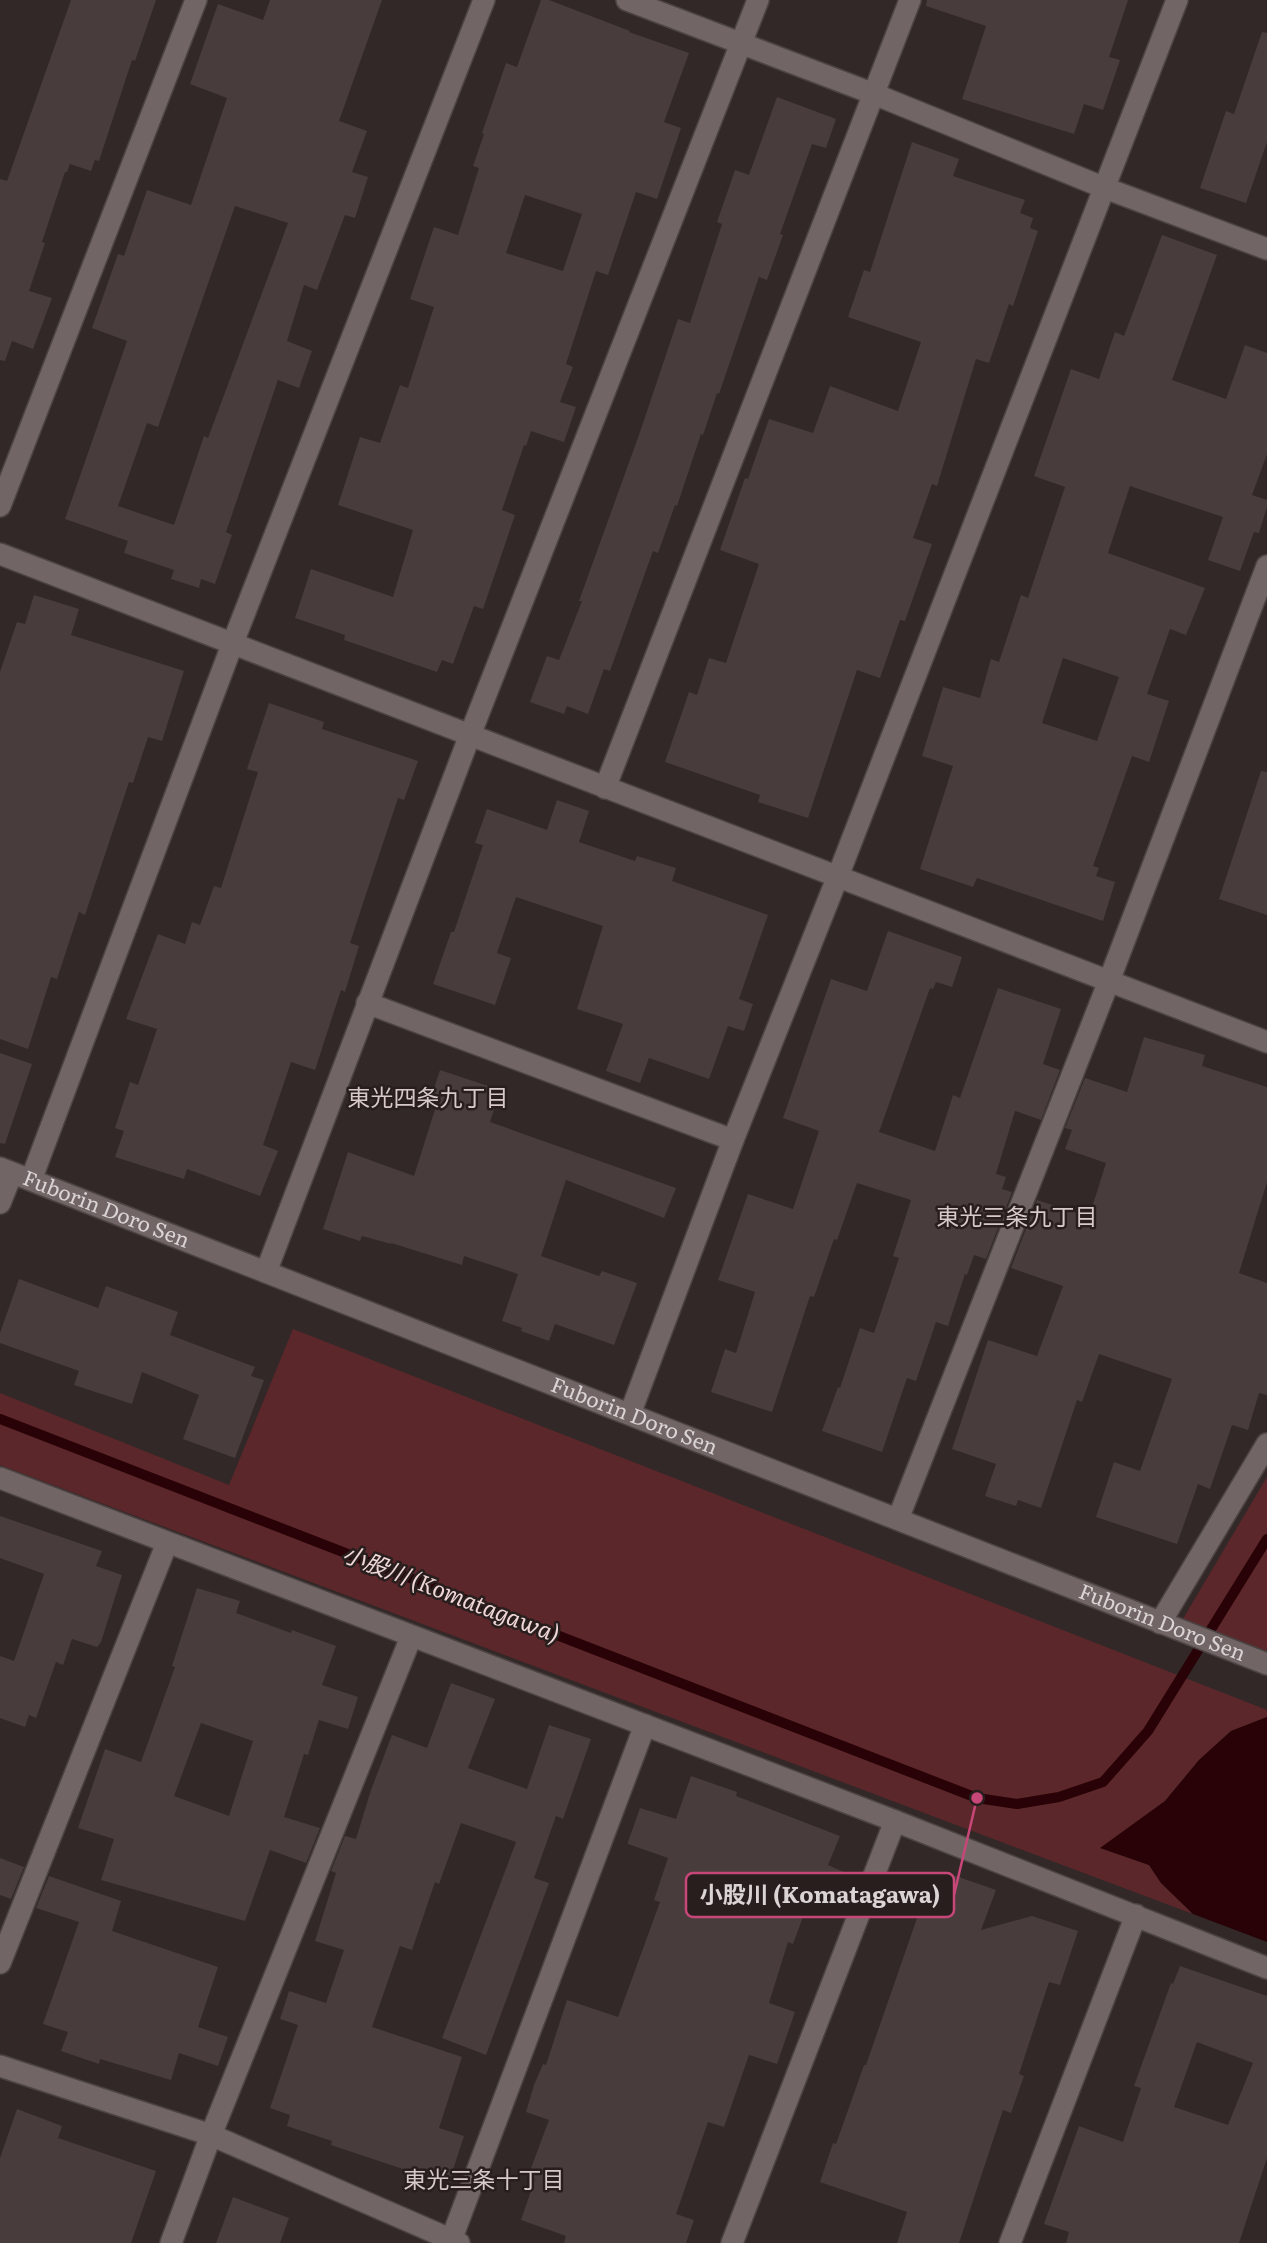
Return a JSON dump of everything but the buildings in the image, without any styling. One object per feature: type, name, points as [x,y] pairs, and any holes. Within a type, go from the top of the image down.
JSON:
[{"type":"street","points":[[0,506],[195,0]]},
{"type":"street","points":[[0,1203],[232,645],[484,0]]},
{"type":"street","points":[[627,0],[1267,249]]},
{"type":"street","points":[[266,1272],[470,735],[758,0]]},
{"type":"street","points":[[605,788],[910,0]]},
{"type":"street","points":[[630,1414],[733,1140],[1177,0]]},
{"type":"street","points":[[0,554],[1267,1042]]},
{"type":"street","points":[[898,1519],[1109,981],[1267,566]]},
{"type":"street","points":[[367,1003],[733,1140]]},
{"type":"street","name":"Fuborin Doro Sen","points":[[14,1173],[1267,1664]]},
{"type":"street","points":[[1160,1623],[1267,1444]]},
{"type":"street","points":[[0,1478],[895,1821],[1267,1968]]},
{"type":"street","points":[[0,1963],[167,1544]]},
{"type":"street","points":[[171,2243],[211,2135],[411,1637]]},
{"type":"street","points":[[0,2066],[211,2135],[453,2242],[645,1725]]},
{"type":"street","points":[[732,2243],[895,1821]]},
{"type":"street","points":[[1010,2243],[1136,1915]]},
{"type":"shaded area","points":[[293,1329],[1267,1710],[1267,1717],[1231,1731],[1199,1760],[1165,1801],[1101,1848],[1149,1865],[1161,1883],[1193,1914],[0,1465],[0,1393],[229,1485]]},
{"type":"shaded area","points":[[1267,1477],[1267,1651],[1183,1619]]},
{"type":"shaded area","points":[[1267,1717],[1267,1942],[1193,1914],[1161,1883],[1149,1865],[1100,1848],[1165,1801],[1199,1760],[1231,1731]]},
{"type":"waterway","name":"小股川 (Komatagawa)","points":[[0,1419],[977,1798],[1017,1804],[1059,1797],[1103,1782],[1148,1731],[1267,1539]]},
{"type":"place","name":"小股川 (Komatagawa)","points":[[977,1798]]},
{"type":"district","name":"東光四条九丁目","points":[[428,1098]]},
{"type":"district","name":"東光三条九丁目","points":[[1017,1217]]},
{"type":"district","name":"東光三条十丁目","points":[[484,2180]]}]
